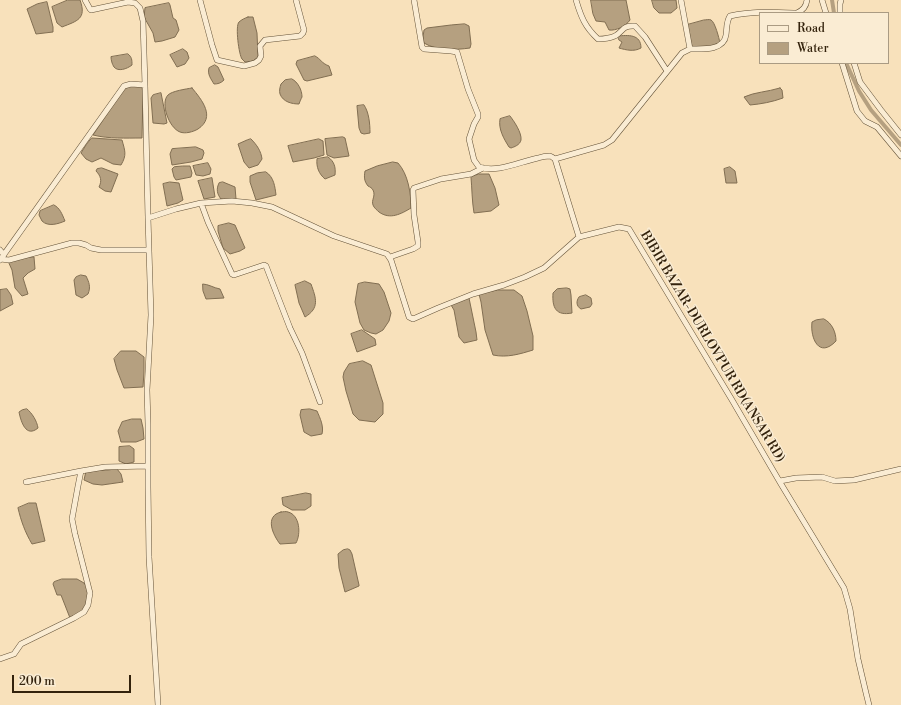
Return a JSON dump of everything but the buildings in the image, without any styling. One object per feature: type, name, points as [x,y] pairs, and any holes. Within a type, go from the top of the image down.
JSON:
[{"type":"street","points":[[85,0],[91,10],[128,2],[135,3],[140,8],[143,21],[151,315],[147,390],[149,557],[158,705]]},
{"type":"street","points":[[200,0],[217,60],[244,66],[255,63],[258,60],[261,56],[260,46],[265,40],[300,36],[303,33],[304,30],[296,0]]},
{"type":"street","points":[[414,0],[422,47],[424,49],[457,52],[468,89],[478,114],[469,139],[474,160],[479,167],[483,168],[500,168],[535,158],[549,156],[555,159],[604,145],[612,140],[682,53],[690,49],[718,47],[726,38],[728,19],[730,16],[768,11],[782,12]]},
{"type":"street","points":[[576,0],[583,21],[598,39],[616,36],[625,27],[635,26],[645,37],[667,71]]},
{"type":"street","points":[[681,0],[690,49]]},
{"type":"street","points":[[798,12],[804,9],[807,4],[807,0]]},
{"type":"street","points":[[822,0],[826,12]]},
{"type":"street","points":[[840,12],[841,0]]},
{"type":"street","points":[[842,64],[857,111],[866,121],[877,127],[901,156]]},
{"type":"street","points":[[854,64],[860,82],[901,135]]},
{"type":"street","points":[[0,260],[124,86],[131,84],[145,85]]},
{"type":"street","points":[[148,218],[201,203],[232,201],[272,207],[334,236],[388,254],[409,318],[413,319],[473,294],[504,285],[544,268],[579,237],[555,159]]},
{"type":"street","points":[[390,257],[418,246],[414,215],[414,188],[441,179],[471,174],[483,168]]},
{"type":"street","points":[[201,203],[232,274],[234,275],[264,265],[266,266],[290,328],[302,353],[320,402]]},
{"type":"street","name":"BIBIR BAZAR-DURLOVPUR RD(ANSAR RD)","points":[[579,237],[620,227],[629,229],[844,588],[850,609],[858,659],[869,705]]},
{"type":"street","points":[[0,260],[9,260],[72,243],[79,243],[101,250],[149,250]]},
{"type":"street","points":[[0,250],[4,255]]},
{"type":"street","points":[[26,482],[105,467],[148,466]]},
{"type":"street","points":[[780,481],[796,478],[822,477],[835,481],[854,480],[901,469]]},
{"type":"street","points":[[0,659],[14,654],[21,644],[84,612],[88,605],[90,593],[72,519],[81,471]]},
{"type":"water","points":[[68,0],[80,0],[82,11],[81,15],[76,21],[62,27],[57,23],[52,7]]},
{"type":"water","points":[[591,0],[626,0],[630,20],[621,28],[609,30],[605,22],[596,21],[593,14]]},
{"type":"water","points":[[652,0],[676,0],[677,8],[671,13],[659,13],[654,8]]},
{"type":"water","points":[[47,2],[53,32],[36,34],[27,9],[37,4]]},
{"type":"water","points":[[169,3],[173,18],[176,20],[179,30],[175,37],[155,42],[153,33],[144,17],[145,8]]},
{"type":"water","points":[[248,17],[253,17],[257,33],[258,57],[253,61],[245,62],[242,59],[240,52],[237,29],[239,22]]},
{"type":"water","points":[[704,20],[712,21],[717,30],[720,43],[716,46],[692,47],[687,25]]},
{"type":"water","points":[[465,24],[469,26],[470,48],[440,49],[424,43],[424,30],[427,28]]},
{"type":"water","points":[[618,36],[633,36],[639,40],[641,48],[627,50],[619,48],[622,42],[619,40]]},
{"type":"water","points":[[183,49],[187,52],[189,58],[185,64],[177,67],[170,55]]},
{"type":"water","points":[[128,54],[132,59],[132,65],[128,68],[116,69],[111,57]]},
{"type":"water","points":[[315,56],[324,64],[329,66],[332,75],[307,81],[304,80],[296,64],[297,61]]},
{"type":"water","points":[[215,65],[218,67],[224,80],[214,84],[210,76],[209,68]]},
{"type":"water","points":[[292,79],[298,84],[301,92],[302,97],[299,104],[285,101],[280,94],[281,84],[285,80]]},
{"type":"water","points":[[125,87],[142,87],[142,138],[111,138],[93,135]]},
{"type":"water","points":[[192,88],[206,108],[206,119],[198,129],[182,133],[176,130],[169,121],[165,109],[166,99],[168,95],[173,92]]},
{"type":"water","points":[[780,88],[782,90],[783,98],[771,102],[750,105],[744,97],[752,94]]},
{"type":"water","points":[[161,93],[167,123],[164,124],[153,123],[151,98],[153,95]]},
{"type":"water","points":[[364,105],[368,115],[370,133],[364,134],[361,133],[359,128],[357,106]]},
{"type":"water","points":[[510,116],[521,137],[521,140],[517,146],[511,148],[503,137],[500,123],[500,119]]},
{"type":"water","points":[[92,138],[122,140],[125,153],[121,165],[113,164],[101,158],[92,162],[86,159],[81,153]]},
{"type":"water","points":[[345,138],[349,156],[334,158],[327,155],[325,139]]},
{"type":"water","points":[[251,139],[261,153],[262,159],[258,165],[249,168],[244,162],[238,144]]},
{"type":"water","points":[[319,139],[323,141],[324,155],[293,162],[288,146]]},
{"type":"water","points":[[196,147],[203,150],[204,153],[202,159],[172,165],[170,154],[172,149]]},
{"type":"water","points":[[328,157],[334,164],[335,175],[325,179],[318,170],[317,159]]},
{"type":"water","points":[[393,162],[398,163],[407,178],[410,190],[411,208],[399,214],[387,216],[379,212],[373,206],[374,192],[366,182],[365,171]]},
{"type":"water","points":[[208,163],[211,169],[210,174],[203,176],[196,175],[193,166]]},
{"type":"water","points":[[190,166],[192,173],[191,177],[176,180],[172,169],[174,167]]},
{"type":"water","points":[[730,167],[735,171],[737,183],[726,183],[724,169]]},
{"type":"water","points":[[102,168],[118,174],[111,192],[105,191],[99,187],[100,179],[96,171],[97,169]]},
{"type":"water","points":[[266,172],[272,179],[275,186],[276,195],[256,200],[250,182],[250,176],[257,173]]},
{"type":"water","points":[[479,174],[489,174],[495,188],[499,205],[491,211],[474,213],[471,177]]},
{"type":"water","points":[[212,178],[215,197],[204,199],[198,181]]},
{"type":"water","points":[[170,182],[179,183],[183,200],[167,206],[163,184]]},
{"type":"water","points":[[223,182],[235,187],[236,199],[221,199],[217,187],[219,183]]},
{"type":"water","points":[[54,205],[62,214],[65,221],[53,224],[44,223],[39,215],[40,211]]},
{"type":"water","points":[[229,223],[235,225],[245,248],[230,254],[223,248],[218,231],[218,226]]},
{"type":"water","points":[[26,257],[34,257],[35,269],[23,278],[28,294],[22,296],[15,288],[12,270],[8,261]]},
{"type":"water","points":[[81,275],[86,276],[89,282],[88,294],[82,298],[76,295],[74,280],[76,277]]},
{"type":"water","points":[[305,281],[311,284],[316,302],[313,310],[305,317],[299,303],[295,285]]},
{"type":"water","points":[[365,282],[379,284],[384,292],[391,313],[389,321],[383,330],[376,334],[364,330],[360,323],[355,302],[358,284]]},
{"type":"water","points":[[203,284],[220,289],[224,298],[206,299],[203,291]]},
{"type":"water","points":[[7,289],[11,295],[13,304],[0,311],[0,290]]},
{"type":"water","points":[[557,289],[570,289],[572,313],[567,314],[559,312],[554,307],[553,293]]},
{"type":"water","points":[[498,290],[514,290],[522,296],[533,336],[533,350],[508,356],[493,355],[485,330],[479,294]]},
{"type":"water","points":[[586,295],[591,298],[592,304],[590,307],[581,309],[577,305],[577,300],[579,297]]},
{"type":"water","points":[[469,298],[477,340],[464,343],[459,337],[454,310],[451,305]]},
{"type":"water","points":[[824,319],[833,328],[836,341],[825,348],[820,347],[814,340],[812,328],[812,322]]},
{"type":"water","points":[[362,330],[375,339],[376,345],[357,352],[351,334]]},
{"type":"water","points":[[121,351],[136,351],[144,357],[143,387],[124,388],[114,359]]},
{"type":"water","points":[[363,361],[371,365],[383,403],[383,414],[375,422],[359,420],[353,414],[343,377],[349,364]]},
{"type":"water","points":[[27,409],[34,417],[38,428],[34,431],[27,430],[21,420],[19,412]]},
{"type":"water","points":[[310,409],[317,411],[322,425],[322,434],[311,436],[304,432],[300,415],[301,410]]},
{"type":"water","points":[[132,419],[141,419],[144,439],[136,442],[121,442],[118,431],[122,422]]},
{"type":"water","points":[[130,446],[134,449],[134,462],[126,464],[119,461],[119,447]]},
{"type":"water","points":[[117,469],[121,474],[123,482],[102,485],[93,484],[84,480],[86,471]]},
{"type":"water","points":[[306,493],[311,494],[311,506],[305,510],[292,510],[283,505],[282,498]]},
{"type":"water","points":[[29,503],[36,503],[45,541],[32,544],[25,531],[18,508]]},
{"type":"water","points":[[281,512],[292,514],[297,521],[299,535],[296,543],[280,544],[275,536],[271,522],[276,514]]},
{"type":"water","points":[[348,549],[352,554],[359,586],[345,592],[339,568],[338,554],[343,550]]},
{"type":"water","points":[[62,579],[77,579],[84,583],[87,587],[88,593],[85,608],[70,618],[61,595],[57,595],[53,584],[54,582]]},
{"type":"waterway","points":[[832,0],[834,12]]},
{"type":"waterway","points":[[846,64],[859,91],[871,110],[901,145]]}]
